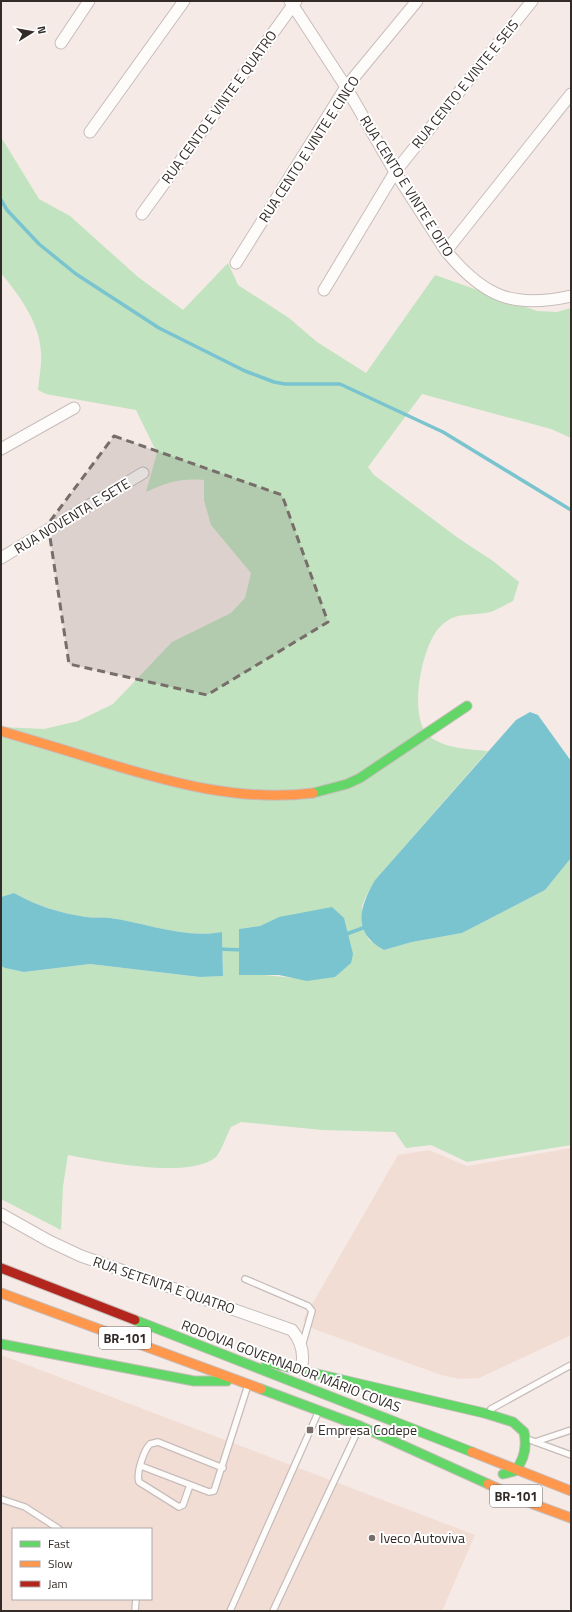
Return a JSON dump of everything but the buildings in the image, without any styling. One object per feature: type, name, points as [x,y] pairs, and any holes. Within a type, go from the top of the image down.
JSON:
[{"type":"main road","points":[[1,731],[172,782],[231,795],[289,795],[321,791],[349,783],[372,770],[466,706]]},
{"type":"main road","name":"RODOVIA GOVERNADOR MÁRIO COVAS","points":[[2,1269],[571,1491]]},
{"type":"main road","name":"BR-101","points":[[1,1293],[360,1426],[463,1471],[533,1504],[571,1518]]},
{"type":"main road","points":[[1,1344],[194,1381],[206,1382],[237,1380]]},
{"type":"main road","points":[[249,1365],[269,1362],[301,1369],[484,1413],[515,1423],[522,1429],[525,1438],[523,1455],[516,1470],[513,1472],[491,1475],[463,1471]]},
{"type":"main road","points":[[533,1504],[565,1526]]},
{"type":"street","points":[[62,42],[89,1]]},
{"type":"street","points":[[90,132],[184,1]]},
{"type":"street","name":"RUA CENTO E VINTE E CINCO","points":[[236,263],[346,87],[417,1]]},
{"type":"street","name":"RUA CENTO E VINTE E SEIS","points":[[324,290],[395,172],[532,1]]},
{"type":"street","name":"RUA CENTO E VINTE E OITO","points":[[293,2],[346,87],[395,172],[446,251],[456,263],[477,282],[505,298],[537,302],[571,296]]},
{"type":"street","name":"RUA CENTO E VINTE E QUATRO","points":[[142,214],[293,2]]},
{"type":"street","points":[[446,251],[571,94]]},
{"type":"street","points":[[1,449],[74,408]]},
{"type":"street","name":"RUA NOVENTA E SETE","points":[[1,558],[143,473]]},
{"type":"street","name":"RUA SETENTA E QUATRO","points":[[1,1214],[49,1241],[81,1256],[292,1330],[299,1338],[302,1347]]},
{"type":"street","points":[[301,1369],[303,1360],[302,1347]]},
{"type":"lane","points":[[245,1279],[308,1306],[312,1311],[302,1347]]},
{"type":"lane","points":[[484,1413],[571,1365]]},
{"type":"lane","points":[[141,1466],[190,1486],[208,1492],[214,1491],[223,1468],[248,1384]]},
{"type":"lane","points":[[230,1611],[319,1411]]},
{"type":"lane","points":[[273,1611],[360,1426]]},
{"type":"lane","points":[[535,1442],[571,1430]]},
{"type":"lane","points":[[525,1438],[571,1455]]},
{"type":"lane","points":[[190,1486],[183,1505],[176,1506],[139,1482],[138,1478],[141,1466],[148,1446],[155,1442],[223,1468]]},
{"type":"lane","points":[[1,1498],[25,1507],[58,1528]]},
{"type":"lane","points":[[135,1611],[136,1600]]},
{"type":"highlighted area","points":[[114,436],[282,495],[328,622],[207,695],[69,664],[48,524]]},
{"type":"shaded area","points":[[571,1148],[571,1335],[479,1378],[459,1379],[441,1375],[314,1329],[303,1320],[398,1155],[429,1150],[467,1166]]},
{"type":"shaded area","points":[[1,1355],[475,1535],[442,1611],[1,1611]]},
{"type":"green space","points":[[1,137],[39,199],[70,216],[138,277],[183,310],[228,263],[238,285],[289,318],[317,342],[366,373],[435,275],[537,311],[557,312],[571,308],[571,438],[551,429],[422,394],[368,467],[374,475],[458,538],[493,561],[519,582],[513,601],[488,612],[462,615],[452,618],[442,625],[428,647],[423,662],[418,697],[422,727],[429,736],[442,744],[457,748],[488,751],[375,880],[362,906],[363,927],[369,940],[384,950],[412,942],[462,933],[545,890],[571,858],[571,1145],[467,1162],[431,1145],[406,1148],[395,1132],[322,1130],[241,1122],[231,1127],[216,1157],[203,1164],[186,1167],[144,1167],[68,1155],[63,1186],[61,1230],[1,1199],[1,966],[25,972],[90,964],[200,977],[223,976],[222,932],[208,934],[166,930],[124,920],[86,917],[67,913],[40,905],[14,893],[1,897],[1,727],[44,729],[78,721],[113,704],[172,642],[231,613],[245,598],[251,573],[211,525],[204,500],[204,480],[181,480],[146,492],[157,453],[136,410],[46,394],[38,390],[41,358],[40,342],[37,331],[33,320],[21,300],[1,273]],"holes":[[[279,917],[304,979],[264,975],[239,929],[260,926]]]},
{"type":"water","points":[[530,712],[538,715],[571,761],[571,858],[545,890],[462,933],[412,942],[384,950],[374,943],[367,935],[363,927],[362,918],[365,899],[375,880],[516,720]]},
{"type":"water","points":[[14,893],[40,905],[76,915],[124,920],[180,932],[208,934],[222,932],[223,976],[200,977],[90,964],[24,972],[5,968],[1,966],[1,897]]},
{"type":"water","points":[[332,907],[344,918],[353,954],[351,963],[335,977],[307,981],[279,975],[239,975],[239,929],[260,926],[279,917]]},
{"type":"waterway","points":[[1,200],[7,210],[39,244],[76,274],[159,328],[245,371],[274,382],[285,384],[340,384],[443,432],[571,510]]},
{"type":"waterway","points":[[344,935],[368,926]]},
{"type":"waterway","points":[[219,949],[243,950]]},
{"type":"traffic: fast","points":[[313,793],[347,784],[360,778],[467,706]]},
{"type":"traffic: fast","points":[[135,1320],[472,1452]]},
{"type":"traffic: fast","points":[[1,1344],[194,1381],[227,1381]]},
{"type":"traffic: fast","points":[[266,1362],[484,1413],[513,1422],[524,1432],[524,1453],[521,1462],[515,1471],[503,1474]]},
{"type":"traffic: fast","points":[[261,1389],[360,1426],[488,1484]]},
{"type":"traffic: slow","points":[[1,731],[129,770],[206,789],[259,795],[313,793]]},
{"type":"traffic: slow","points":[[1,1293],[261,1389]]},
{"type":"traffic: slow","points":[[472,1452],[571,1491]]},
{"type":"traffic: slow","points":[[488,1484],[533,1504],[571,1518]]},
{"type":"traffic: jam","points":[[1,1268],[135,1320]]},
{"type":"place","name":"Empresa Codepe","points":[[310,1430]]},
{"type":"place","name":"Iveco Autoviva","points":[[372,1538]]}]
